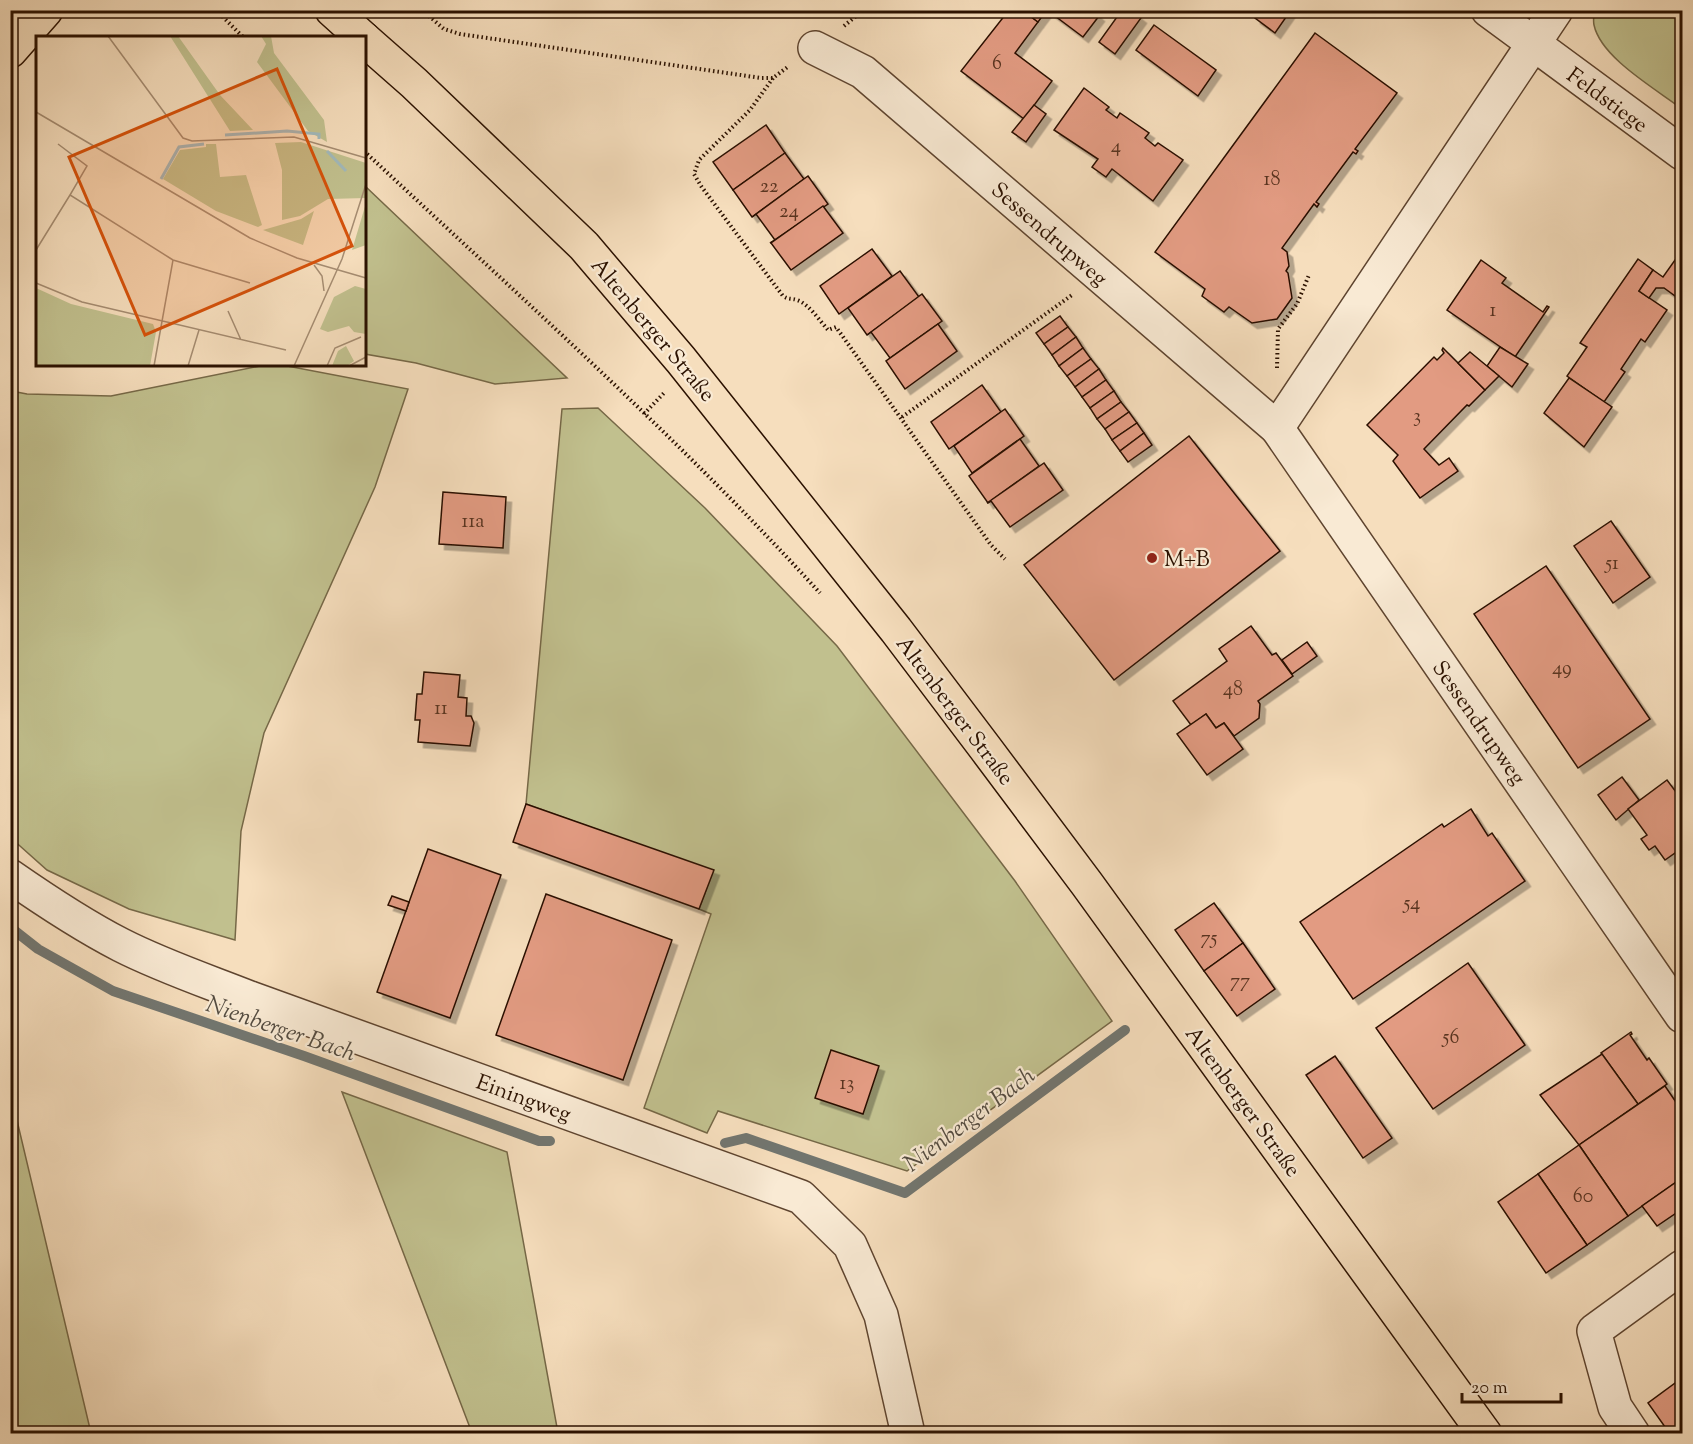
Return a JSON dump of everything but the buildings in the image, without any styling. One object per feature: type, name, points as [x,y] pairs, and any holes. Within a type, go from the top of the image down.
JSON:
[{"type":"main road","points":[[10,51],[46,10]]},
{"type":"main road","name":"Altenberger Straße","points":[[332,10],[362,36]]},
{"type":"main road","name":"Altenberger Straße","points":[[366,40],[584,246],[695,377],[889,621],[1033,811],[1485,1434]]},
{"type":"street","name":"Feldstiege","points":[[1488,10],[1683,153]]},
{"type":"street","points":[[1277,428],[1556,10]]},
{"type":"street","name":"Sessendrupweg","points":[[815,48],[863,72],[1277,428],[1683,1016]]},
{"type":"street","name":"Einingweg","points":[[10,876],[84,925],[162,964],[801,1197],[850,1245],[881,1316],[908,1434]]},
{"type":"street","points":[[1633,1434],[1615,1407],[1594,1331],[1683,1267]]},
{"type":"path","points":[[216,10],[242,36]]},
{"type":"path","points":[[422,10],[444,29],[460,34],[772,78]]},
{"type":"path","points":[[815,48],[772,78],[750,110],[699,160],[694,174],[783,296],[803,304],[828,330],[836,327],[991,545],[1005,559]]},
{"type":"path","points":[[366,153],[700,466],[828,601]]},
{"type":"path","points":[[902,417],[1099,275]]},
{"type":"path","points":[[1277,374],[1278,329],[1297,304],[1309,275]]},
{"type":"shaded area","points":[[1594,11],[1682,11],[1682,109],[1631,72],[1607,49],[1594,25]]},
{"type":"shaded area","points":[[366,187],[567,378],[495,384],[416,363],[366,354]]},
{"type":"shaded area","points":[[260,366],[287,366],[408,389],[375,487],[264,733],[241,831],[235,940],[129,909],[47,870],[11,838],[11,391],[27,394],[111,396]]},
{"type":"shaded area","points":[[598,408],[705,508],[837,646],[1015,881],[1112,1021],[907,1171],[718,1111],[707,1133],[644,1108],[711,914],[699,909],[713,871],[526,804],[562,409]]},
{"type":"shaded area","points":[[342,1092],[507,1152],[558,1433],[472,1433]]},
{"type":"shaded area","points":[[11,1095],[91,1433],[11,1433]]},
{"type":"waterway","name":"Nienberger Bach","points":[[10,927],[38,949],[113,991],[304,1056],[539,1141],[550,1141]]},
{"type":"waterway","name":"Nienberger Bach","points":[[725,1143],[746,1138],[905,1193],[1125,1030]]},
{"type":"place","name":"M+B","points":[[1152,558]]}]
